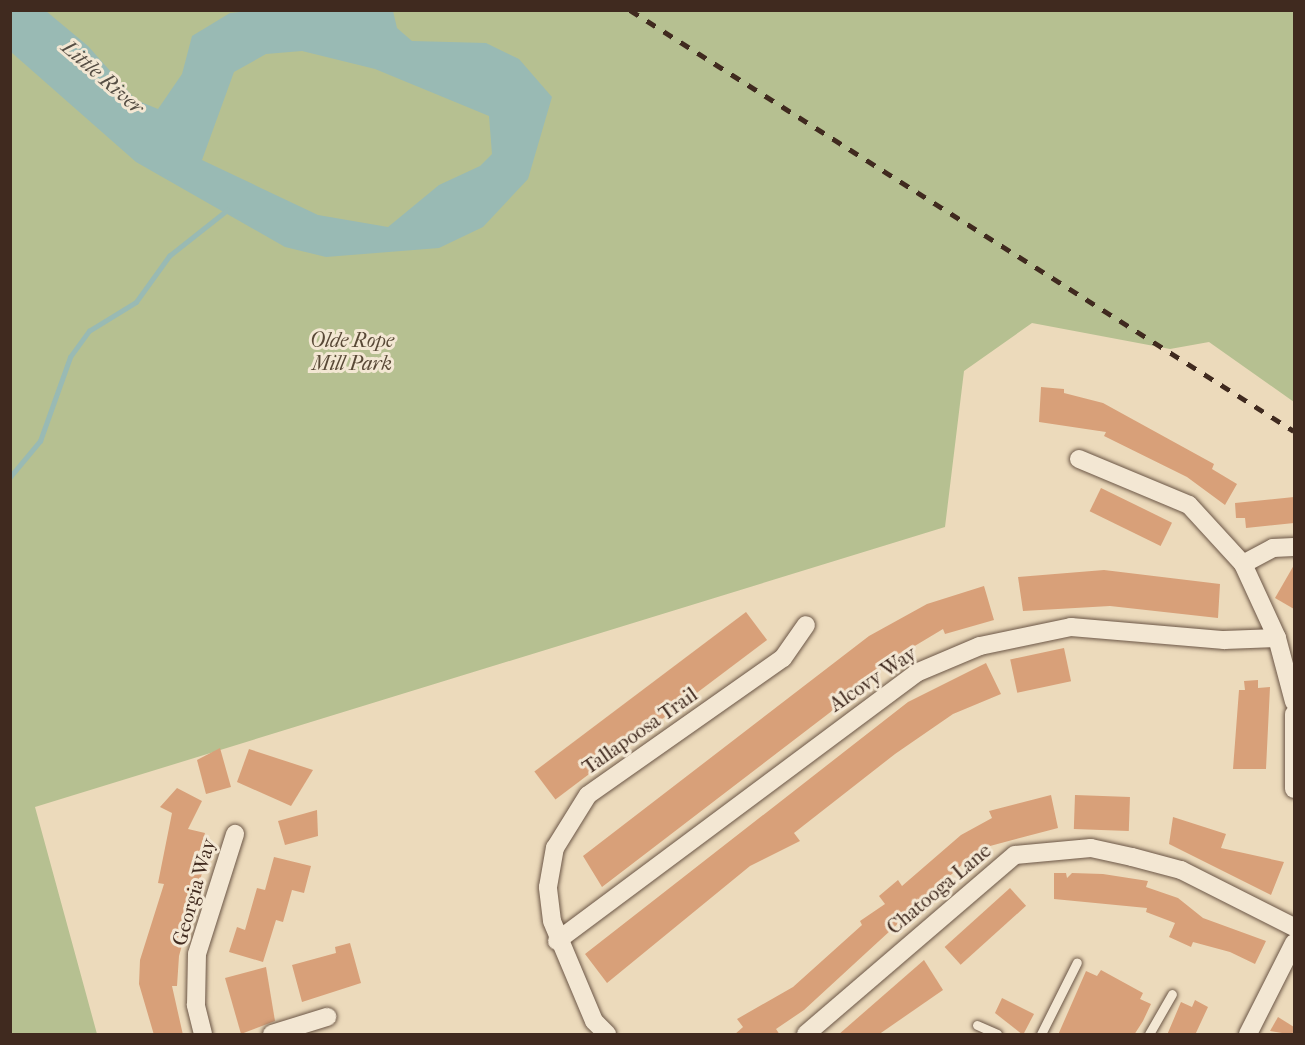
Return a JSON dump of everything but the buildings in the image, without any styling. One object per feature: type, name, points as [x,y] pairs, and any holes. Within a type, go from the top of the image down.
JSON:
[{"type":"street","points":[[1078,459],[1190,505],[1243,564],[1277,638],[1294,702]]},
{"type":"street","points":[[1243,564],[1273,548],[1294,548]]},
{"type":"street","name":"Tallapoosa Trail","points":[[607,1035],[594,1021],[558,941],[548,887],[555,848],[588,795],[783,658],[806,625]]},
{"type":"street","name":"Alcovy Way","points":[[558,941],[916,673],[980,646],[1071,627],[1224,640],[1277,638]]},
{"type":"street","points":[[1294,714],[1294,789]]},
{"type":"street","name":"Georgia Way","points":[[203,1035],[196,1005],[197,954],[235,834]]},
{"type":"street","name":"Chatooga Lane","points":[[806,1035],[1015,855],[1091,848],[1132,857],[1181,870],[1294,927]]},
{"type":"street","points":[[1248,1035],[1294,943]]},
{"type":"street","points":[[272,1035],[327,1017]]},
{"type":"lane","points":[[1041,1035],[1077,962]]},
{"type":"lane","points":[[1149,1035],[1172,994]]},
{"type":"lane","points":[[977,1025],[997,1035]]},
{"type":"green space","name":"Olde Rope Mill Park","points":[[10,11],[1294,11],[1294,402],[1209,342],[1170,349],[1032,323],[964,371],[945,527],[35,807],[97,1034],[11,1034]]},
{"type":"water","name":"Little River","points":[[11,10],[46,11],[88,46],[136,100],[158,109],[182,74],[192,36],[230,13],[258,10],[393,11],[397,28],[412,41],[486,43],[519,59],[552,97],[528,179],[483,227],[439,248],[326,257],[285,247],[136,162],[11,52]],"holes":[[[302,51],[375,69],[489,116],[492,154],[480,166],[439,185],[388,227],[318,215],[202,160],[234,72],[266,54]]]},
{"type":"waterway","points":[[10,477],[40,441],[70,357],[89,331],[136,302],[169,256],[227,210]]},
{"type":"railway","points":[[630,10],[1294,431]]}]
